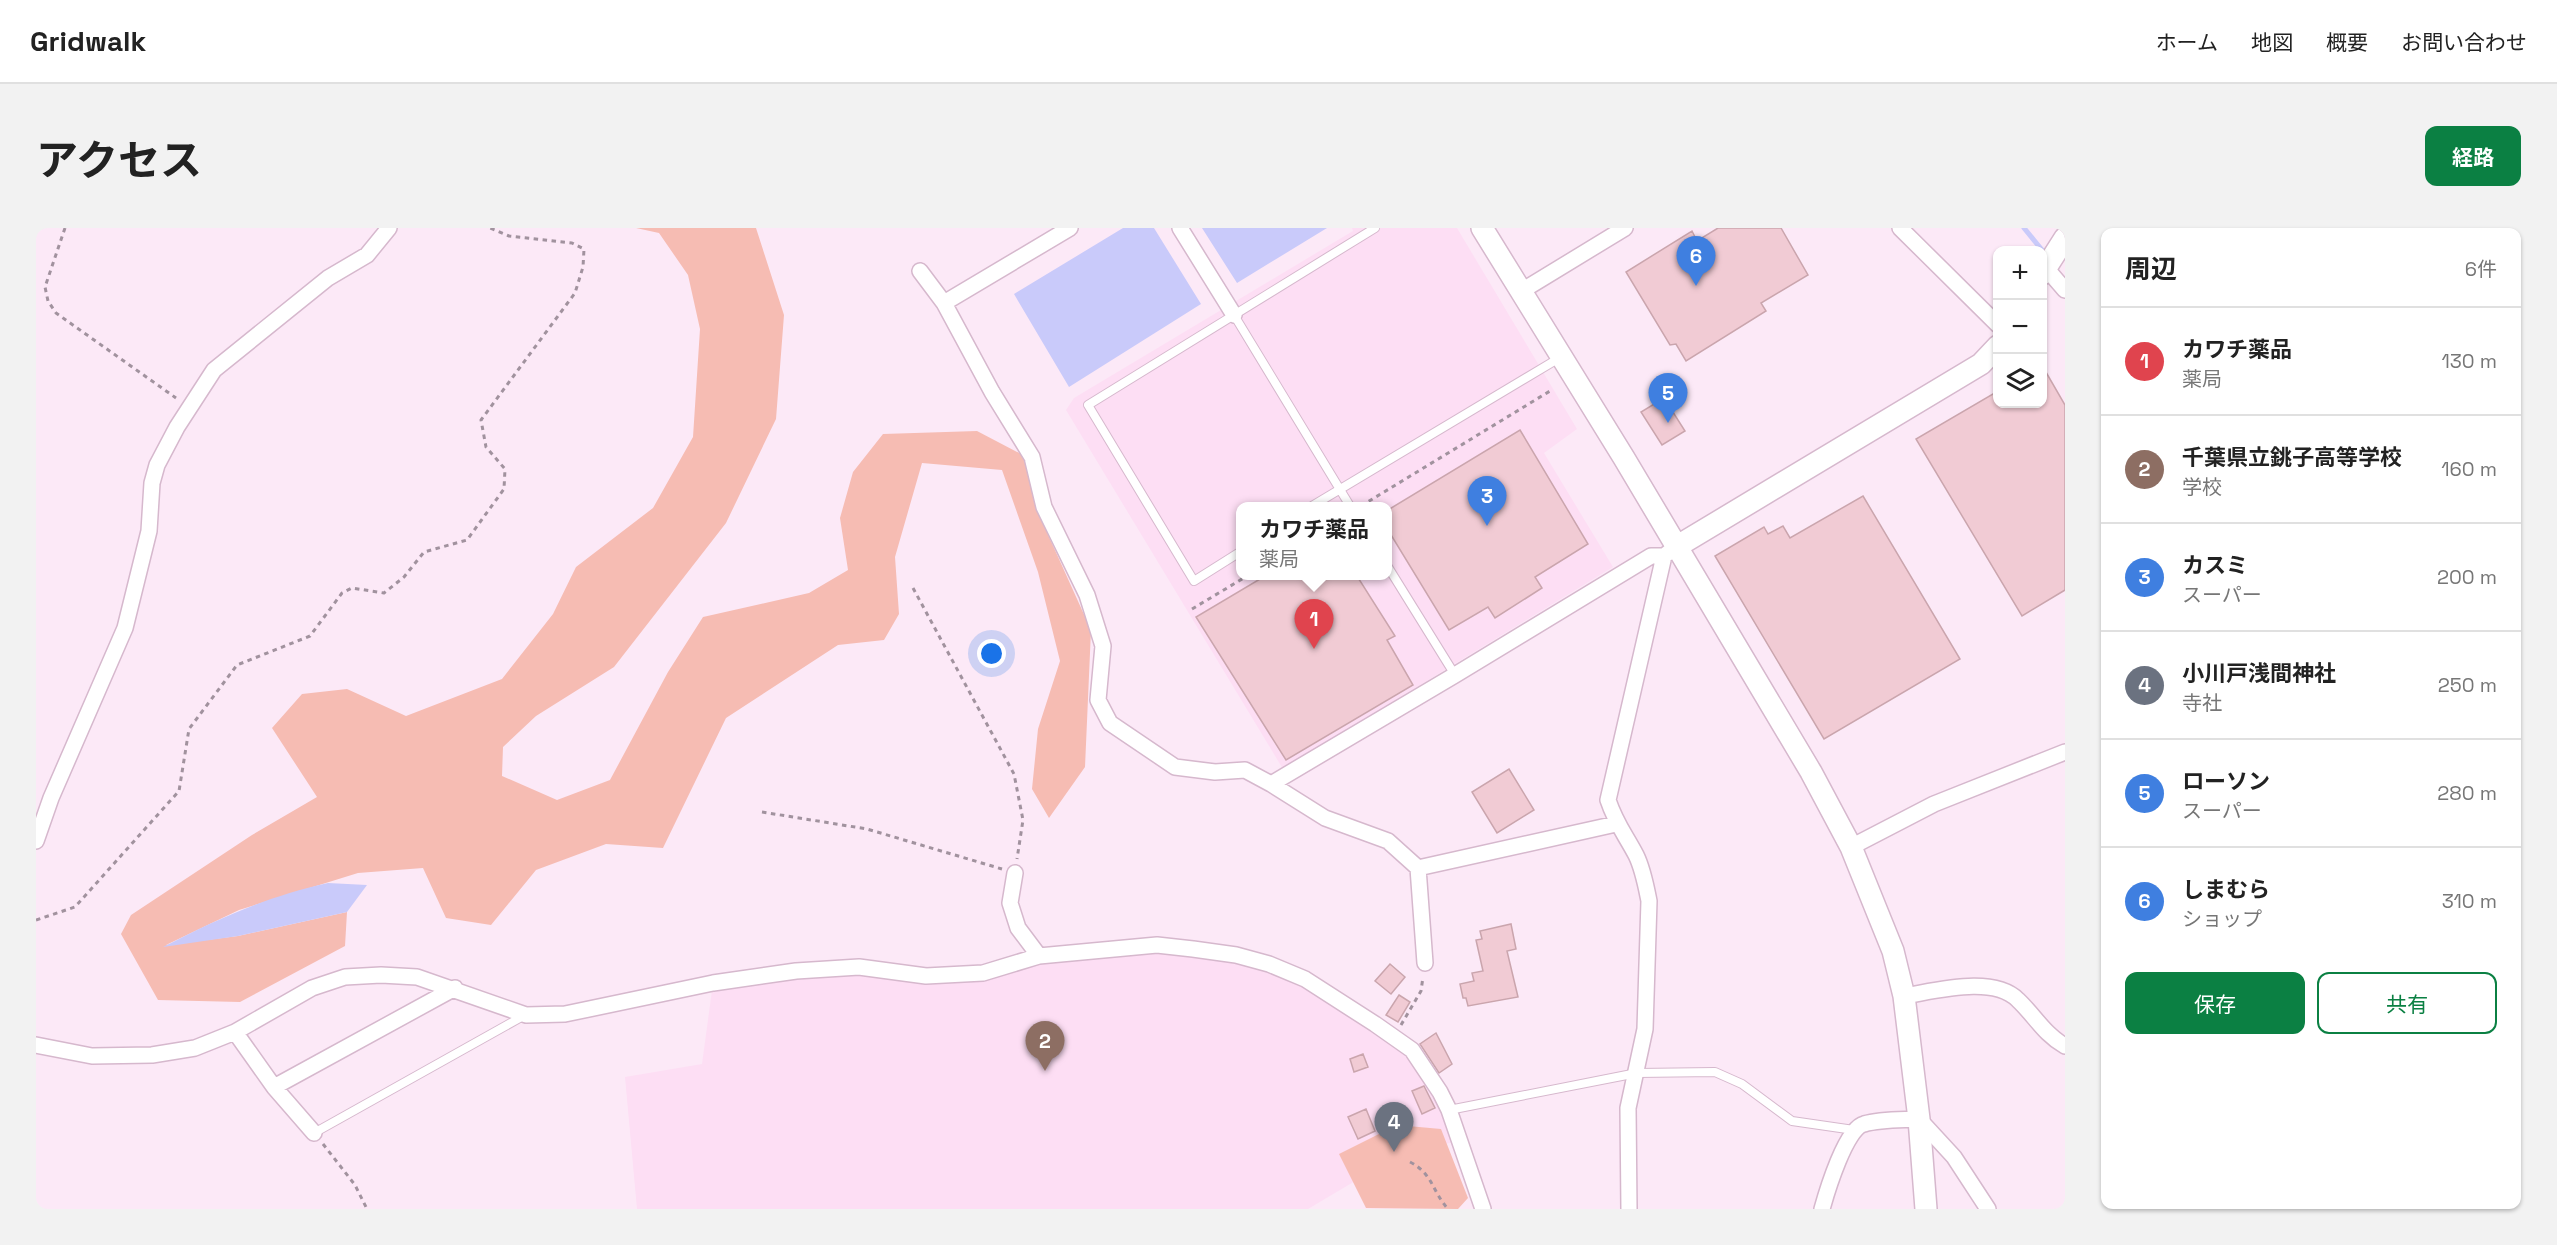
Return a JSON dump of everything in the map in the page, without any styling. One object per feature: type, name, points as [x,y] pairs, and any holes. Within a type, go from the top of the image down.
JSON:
[{"type":"street","points":[[36,841],[51,798],[125,628],[149,531],[152,483],[157,465],[214,370],[328,278],[367,255],[388,228]]},
{"type":"street","points":[[944,303],[1070,228]]},
{"type":"street","points":[[1180,228],[1234,315]]},
{"type":"street","points":[[1482,228],[1561,357],[1670,551],[1811,772],[1851,847],[1893,951],[1905,996],[1919,1119],[1926,1209]]},
{"type":"street","points":[[1520,292],[1625,228]]},
{"type":"street","points":[[1900,228],[1993,320]]},
{"type":"street","points":[[2047,266],[2065,238]]},
{"type":"street","points":[[920,271],[944,303],[992,392],[1032,457],[1044,507],[1087,595],[1102,646],[1098,700],[1110,723],[1175,767],[1215,772],[1245,771],[1271,784],[1325,818],[1388,841],[1418,868],[1425,963]]},
{"type":"street","points":[[2047,274],[2065,290]]},
{"type":"street","points":[[1271,784],[1651,556],[1670,551],[1981,364],[1993,351]]},
{"type":"street","points":[[1629,1209],[1628,1108],[1637,1073],[1644,1029],[1649,901],[1637,856],[1616,824],[1608,800],[1670,551]]},
{"type":"street","points":[[1851,847],[1934,804],[2065,752]]},
{"type":"street","points":[[1418,868],[1616,824]]},
{"type":"street","points":[[1015,873],[1010,903],[1018,928],[1039,956]]},
{"type":"street","points":[[36,1045],[92,1056],[152,1055],[195,1048],[235,1032],[312,988],[345,977],[381,975],[417,977],[455,988],[526,1015],[565,1014],[712,983],[796,971],[859,967],[926,976],[983,973],[1039,956],[1157,945],[1236,955],[1269,964],[1305,978],[1395,1036],[1412,1050],[1440,1092],[1449,1110],[1483,1209]]},
{"type":"street","points":[[1905,996],[1972,985],[1990,987],[2017,998],[2043,1030],[2065,1046]]},
{"type":"street","points":[[274,1087],[455,988]]},
{"type":"street","points":[[235,1032],[274,1087],[314,1133]]},
{"type":"street","points":[[1822,1209],[1830,1180],[1854,1130],[1862,1124],[1919,1119]]},
{"type":"street","points":[[1919,1119],[1954,1157],[1988,1209]]},
{"type":"lane","points":[[1236,555],[1194,581],[1088,405],[1375,228]]},
{"type":"lane","points":[[1234,315],[1347,502]]},
{"type":"lane","points":[[1320,502],[1561,357]]},
{"type":"lane","points":[[1392,573],[1455,675]]},
{"type":"lane","points":[[314,1133],[526,1015]]},
{"type":"lane","points":[[1449,1110],[1637,1073],[1715,1072],[1743,1084],[1792,1121],[1854,1130]]},
{"type":"path","points":[[65,228],[45,287],[48,301],[56,313],[190,408]]},
{"type":"path","points":[[36,921],[75,907],[179,791],[189,729],[237,665],[310,636],[342,594],[352,588],[384,593],[404,577],[424,552],[467,540],[504,489],[505,469],[486,447],[481,420],[574,293],[583,267],[584,249],[572,243],[509,236],[490,228]]},
{"type":"path","points":[[1367,502],[1550,391]]},
{"type":"path","points":[[1192,609],[1240,580]]},
{"type":"path","points":[[762,812],[867,829],[1015,873],[1023,820],[1014,774],[913,588]]},
{"type":"path","points":[[1395,1036],[1421,991],[1425,963]]},
{"type":"path","points":[[314,1133],[355,1185],[367,1209]]},
{"type":"path","points":[[1410,1162],[1422,1168],[1448,1209]]},
{"type":"shaded area","points":[[636,228],[756,228],[784,315],[776,419],[726,523],[614,667],[536,716],[503,747],[502,776],[557,800],[610,780],[668,672],[703,617],[809,593],[848,570],[840,518],[853,472],[883,434],[977,431],[1023,455],[1036,508],[1091,630],[1085,767],[1049,818],[1032,789],[1038,729],[1060,661],[1038,572],[1002,470],[922,463],[895,557],[899,614],[884,640],[838,645],[726,718],[663,848],[606,844],[536,870],[491,925],[446,918],[423,868],[358,873],[239,910],[166,945],[238,936],[347,912],[345,946],[240,1002],[158,1000],[121,934],[131,915],[252,835],[317,797],[272,728],[302,694],[347,689],[406,716],[502,679],[553,614],[576,567],[653,508],[693,437],[700,329],[688,275],[659,233]]},
{"type":"shaded area","points":[[1352,228],[1457,228],[1577,429],[1544,453],[1613,567],[1283,769],[1066,410],[1074,398],[1353,231]]},
{"type":"shaded area","points":[[1157,945],[1269,964],[1412,1050],[1460,1141],[1404,1152],[1308,1209],[637,1209],[625,1077],[702,1064],[713,983],[796,971],[926,976],[1039,956]]},
{"type":"shaded area","points":[[1397,1125],[1441,1129],[1468,1198],[1458,1209],[1366,1208],[1339,1154]]},
{"type":"water","points":[[1123,228],[1154,228],[1201,304],[1069,387],[1014,294]]},
{"type":"water","points":[[1202,228],[1327,228],[1237,283]]},
{"type":"water","points":[[328,883],[367,885],[347,912],[238,936],[163,947],[243,909]]},
{"type":"building","points":[[1718,228],[1781,228],[1808,275],[1761,303],[1766,311],[1686,361],[1676,344],[1670,345],[1626,272],[1692,231],[1697,241]]},
{"type":"building","points":[[2047,374],[2065,405],[2065,590],[2022,616],[1916,439],[1993,394],[1993,408],[2047,408]]},
{"type":"building","points":[[1664,398],[1685,431],[1662,445],[1641,412]]},
{"type":"building","points":[[1520,430],[1588,544],[1535,577],[1542,588],[1495,618],[1488,607],[1449,630],[1392,537],[1392,508]]},
{"type":"building","points":[[1863,496],[1960,659],[1824,739],[1715,556],[1764,527],[1768,534],[1783,526],[1790,538]]},
{"type":"building","points":[[1258,580],[1360,580],[1395,636],[1387,640],[1413,685],[1286,760],[1196,617]]},
{"type":"building","points":[[1509,769],[1534,810],[1497,833],[1472,792]]},
{"type":"building","points":[[1511,924],[1516,949],[1507,951],[1518,997],[1468,1006],[1466,998],[1463,998],[1460,984],[1474,981],[1472,973],[1483,971],[1476,940],[1482,939],[1480,931]]},
{"type":"building","points":[[1390,964],[1405,977],[1391,994],[1375,981]]},
{"type":"building","points":[[1399,995],[1410,1002],[1398,1022],[1386,1015]]},
{"type":"building","points":[[1436,1033],[1452,1064],[1439,1073],[1420,1044]]},
{"type":"building","points":[[1363,1054],[1368,1067],[1354,1072],[1350,1059]]},
{"type":"building","points":[[1424,1086],[1435,1108],[1422,1114],[1412,1091]]},
{"type":"building","points":[[1366,1109],[1375,1131],[1358,1139],[1348,1117]]},
{"type":"waterway","points":[[2024,228],[2039,246]]},
{"type":"place","name":"しまむら","points":[[1696,286]]},
{"type":"place","name":"ローソン","points":[[1668,423]]},
{"type":"place","name":"カスミ","points":[[1487,526]]},
{"type":"place","name":"カワチ薬品","points":[[1314,649]]},
{"type":"place","name":"千葉県立銚子高等学校","points":[[1045,1071]]},
{"type":"place","name":"小川戸浅間神社","points":[[1394,1152]]}]
